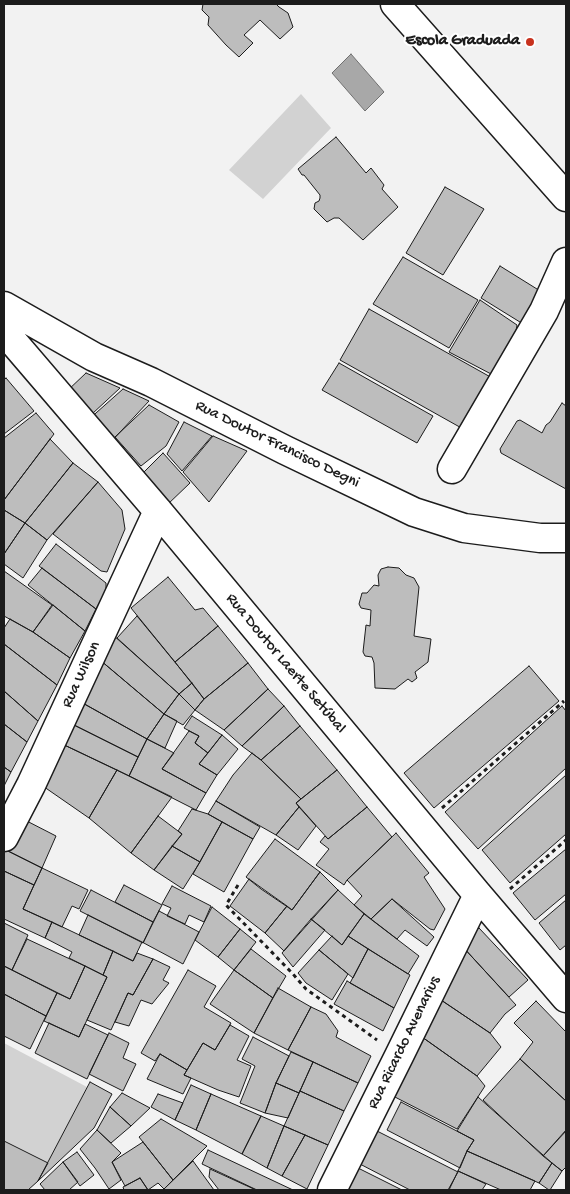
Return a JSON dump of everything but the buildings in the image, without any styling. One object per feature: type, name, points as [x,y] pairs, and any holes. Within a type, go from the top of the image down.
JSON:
[{"type":"street","points":[[395,4],[566,197]]},
{"type":"street","points":[[452,469],[544,311],[566,262]]},
{"type":"street","name":"Rua Doutor Francisco Degni","points":[[4,306],[94,357],[151,382],[414,512],[464,528],[540,538],[566,538]]},
{"type":"street","name":"Rua Doutor Laerte Setúbal","points":[[4,331],[158,511],[483,902],[566,998]]},
{"type":"street","name":"Rua Wilson","points":[[4,837],[31,785],[158,511]]},
{"type":"street","name":"Rua Ricardo Avenarius","points":[[332,1190],[399,1056],[483,902]]},
{"type":"path","points":[[421,827],[564,700]]},
{"type":"path","points":[[483,902],[566,840]]},
{"type":"path","points":[[238,885],[226,905],[294,974],[306,989],[399,1056]]},
{"type":"shaded area","points":[[351,54],[384,92],[365,111],[332,73]]},
{"type":"shaded area","points":[[301,94],[331,128],[263,199],[229,170]]},
{"type":"shaded area","points":[[4,1043],[87,1087],[48,1163],[4,1141]]},
{"type":"place","name":"Escola Graduada","points":[[530,42]]}]
